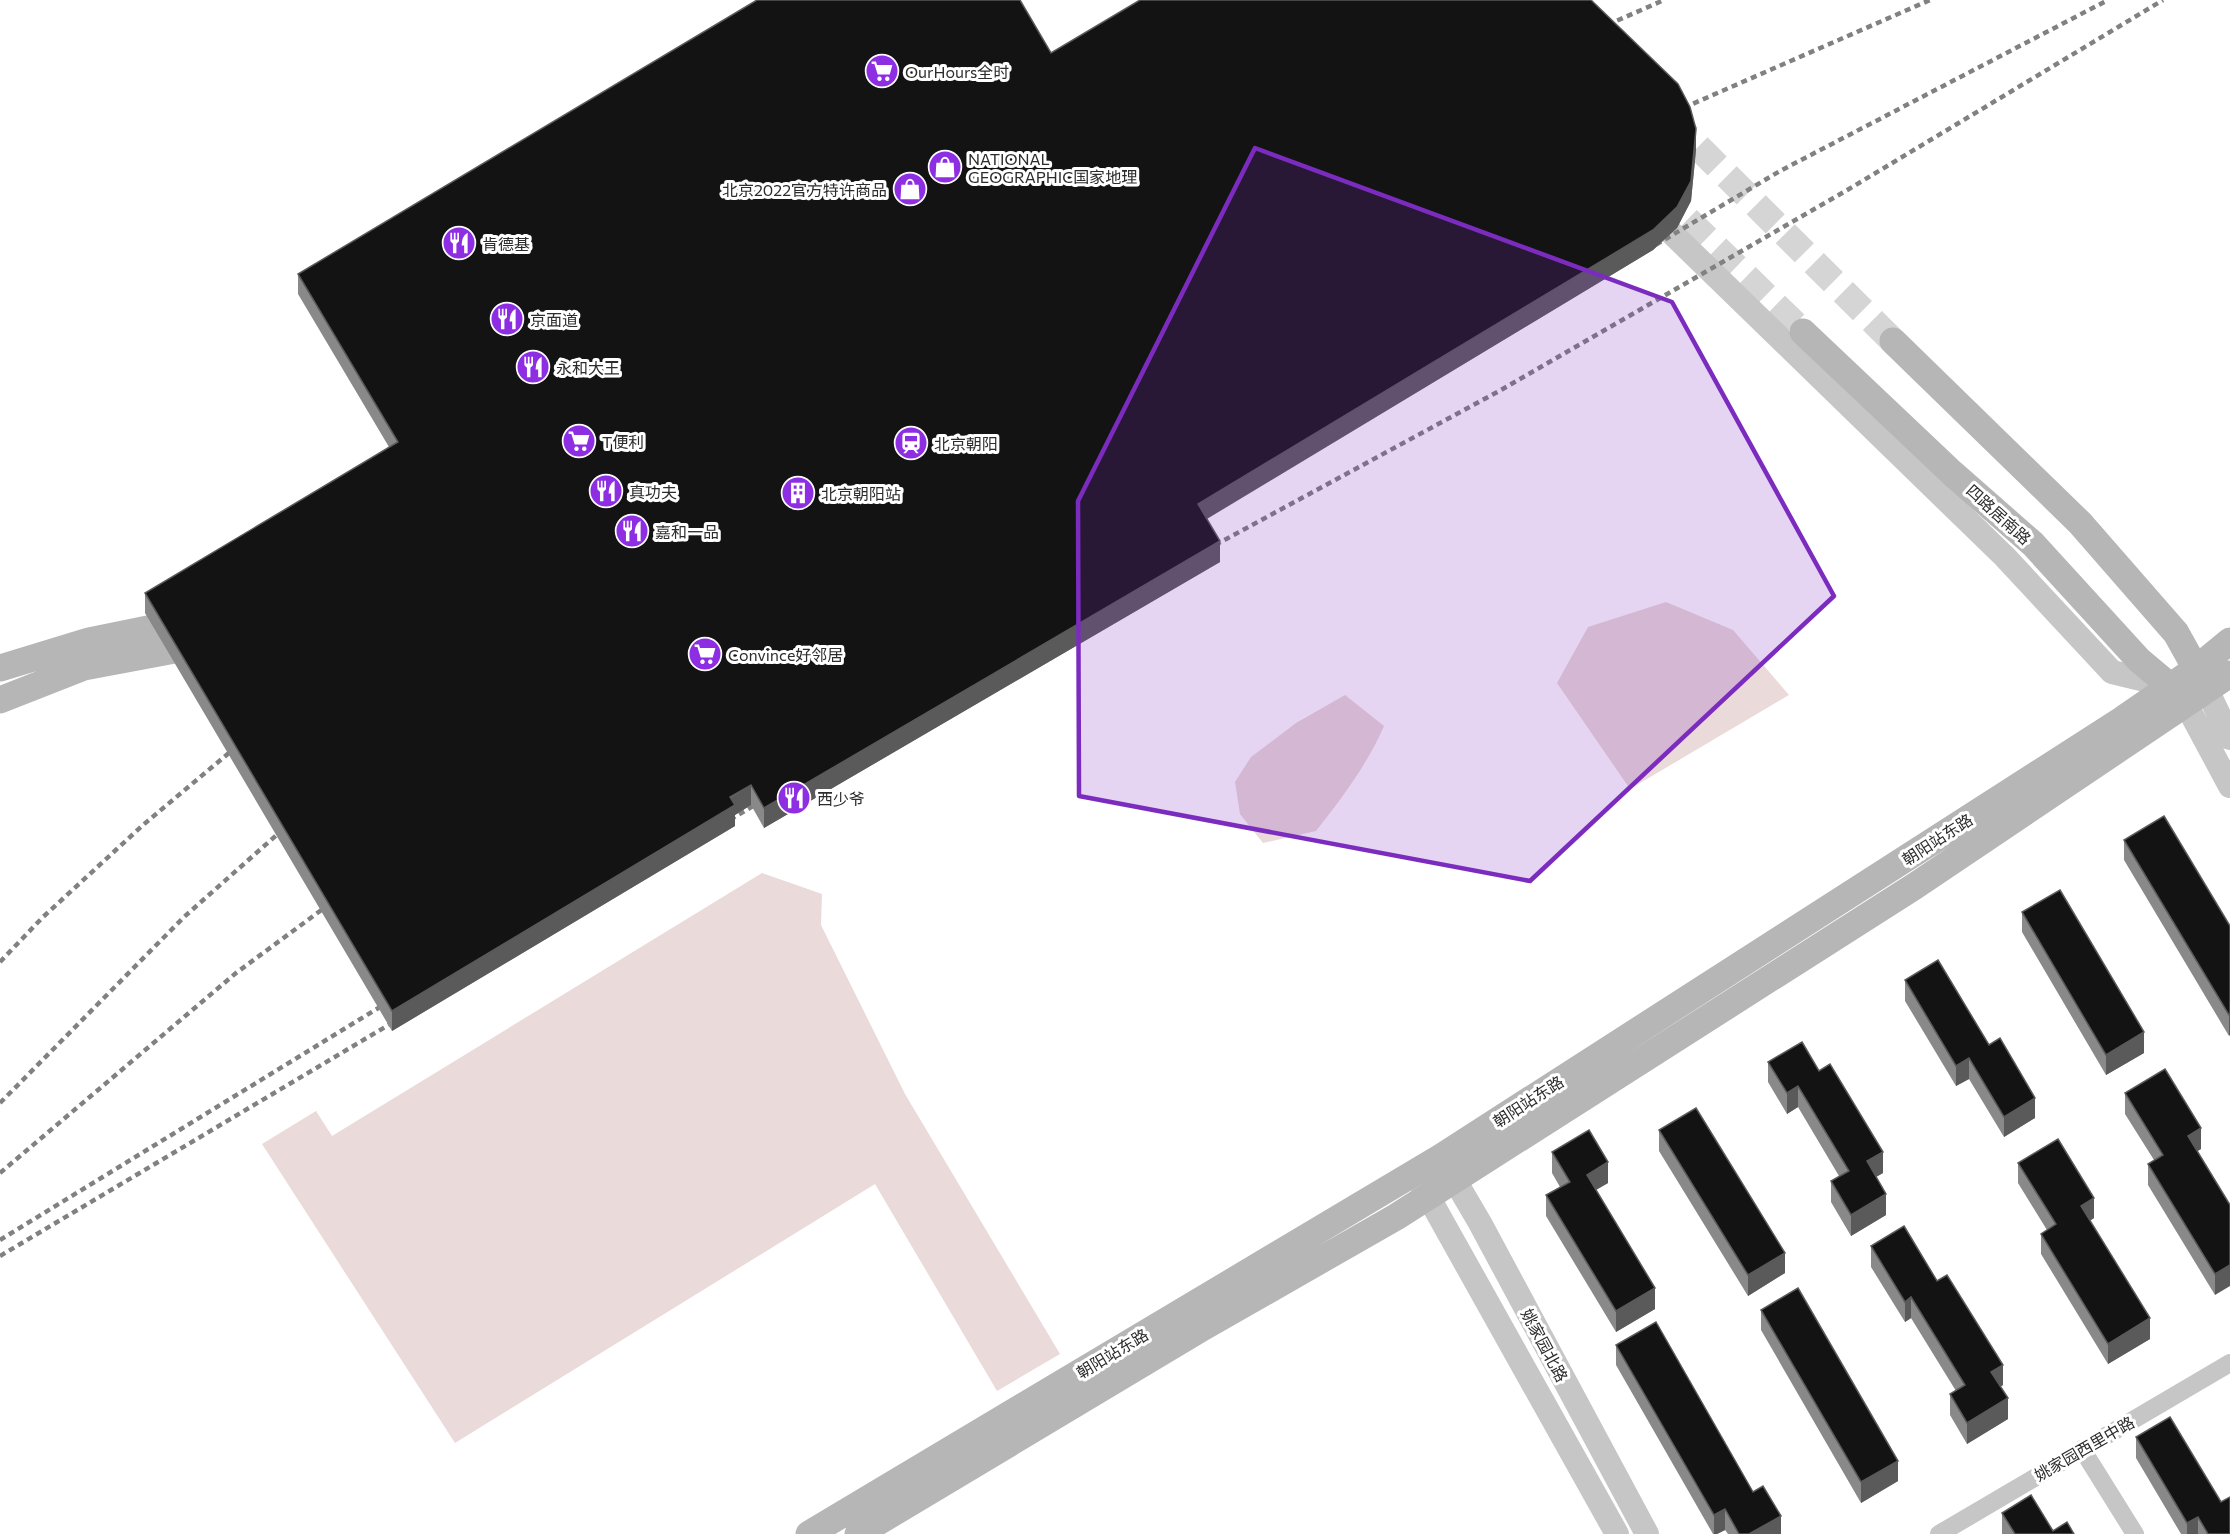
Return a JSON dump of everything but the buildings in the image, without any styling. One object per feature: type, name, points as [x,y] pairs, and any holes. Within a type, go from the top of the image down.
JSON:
[{"type":"main road","name":"四路居南路","points":[[1803,332],[1952,473],[2033,544],[2139,660],[2178,696]]},
{"type":"main road","points":[[1893,341],[2080,523],[2212,678]]},
{"type":"main road","points":[[0,668],[89,641],[187,621]]},
{"type":"main road","name":"朝阳站东路","points":[[809,1534],[1421,1184],[1901,863],[2178,696],[2212,678],[2230,641]]},
{"type":"main road","points":[[0,700],[84,667],[180,649]]},
{"type":"main road","name":"朝阳站东路","points":[[858,1534],[1192,1334],[1396,1217],[1421,1184]]},
{"type":"street","points":[[1629,191],[2005,557],[2112,672],[2178,696],[2230,786]]},
{"type":"street","points":[[2212,678],[2230,738]]},
{"type":"street","name":"姚家园北路","points":[[1448,1167],[1647,1534]]},
{"type":"street","name":"姚家园北路","points":[[1421,1184],[1617,1534]]},
{"type":"street","name":"姚家园西里中路","points":[[1939,1534],[2230,1363]]},
{"type":"street","points":[[2082,1449],[2136,1534]]},
{"type":"highlighted area","points":[[1255,148],[1672,302],[1834,596],[1530,881],[1079,796],[1078,501]]},
{"type":"shaded area","points":[[1666,602],[1733,630],[1789,695],[1630,789],[1557,683],[1588,627]]},
{"type":"shaded area","points":[[1345,695],[1384,726],[1370,754],[1316,831],[1263,843],[1240,814],[1235,782],[1251,757],[1296,723]]},
{"type":"shaded area","points":[[762,873],[822,894],[821,925],[905,1094],[1060,1354],[997,1391],[875,1184],[455,1443],[262,1144],[316,1111],[332,1136]]},
{"type":"tunnel","points":[[1669,118],[1893,341]]},
{"type":"tunnel","points":[[1658,191],[1803,332]]},
{"type":"railway","points":[[1598,29],[1664,0]]},
{"type":"railway","points":[[1674,112],[1930,0]]},
{"type":"railway","points":[[1647,250],[1780,171],[2108,0]]},
{"type":"railway","points":[[1206,550],[1501,390],[1849,189],[2163,0]]},
{"type":"railway","points":[[0,962],[42,918],[143,825],[242,742]]},
{"type":"railway","points":[[721,825],[765,799]]},
{"type":"railway","points":[[0,1103],[184,917],[289,824]]},
{"type":"railway","points":[[0,1173],[236,973],[335,900]]},
{"type":"railway","points":[[0,1240],[393,999]]},
{"type":"railway","points":[[0,1256],[402,1017]]},
{"type":"place","name":"OurHours全时","points":[[882,71]]},
{"type":"place","name":"NATIONAL GEOGRAPHIC国家地理","points":[[945,167]]},
{"type":"place","name":"北京2022官方特许商品","points":[[910,189]]},
{"type":"place","name":"肯德基","points":[[459,243]]},
{"type":"place","name":"京面道","points":[[507,319]]},
{"type":"place","name":"永和大王","points":[[533,367]]},
{"type":"place","name":"T便利","points":[[579,441]]},
{"type":"place","name":"北京朝阳","points":[[911,443]]},
{"type":"place","name":"真功夫","points":[[606,491]]},
{"type":"place","name":"北京朝阳站","points":[[798,493]]},
{"type":"place","name":"嘉和一品","points":[[632,531]]},
{"type":"place","name":"Convince好邻居","points":[[705,654]]},
{"type":"place","name":"西少爷","points":[[794,798]]}]
